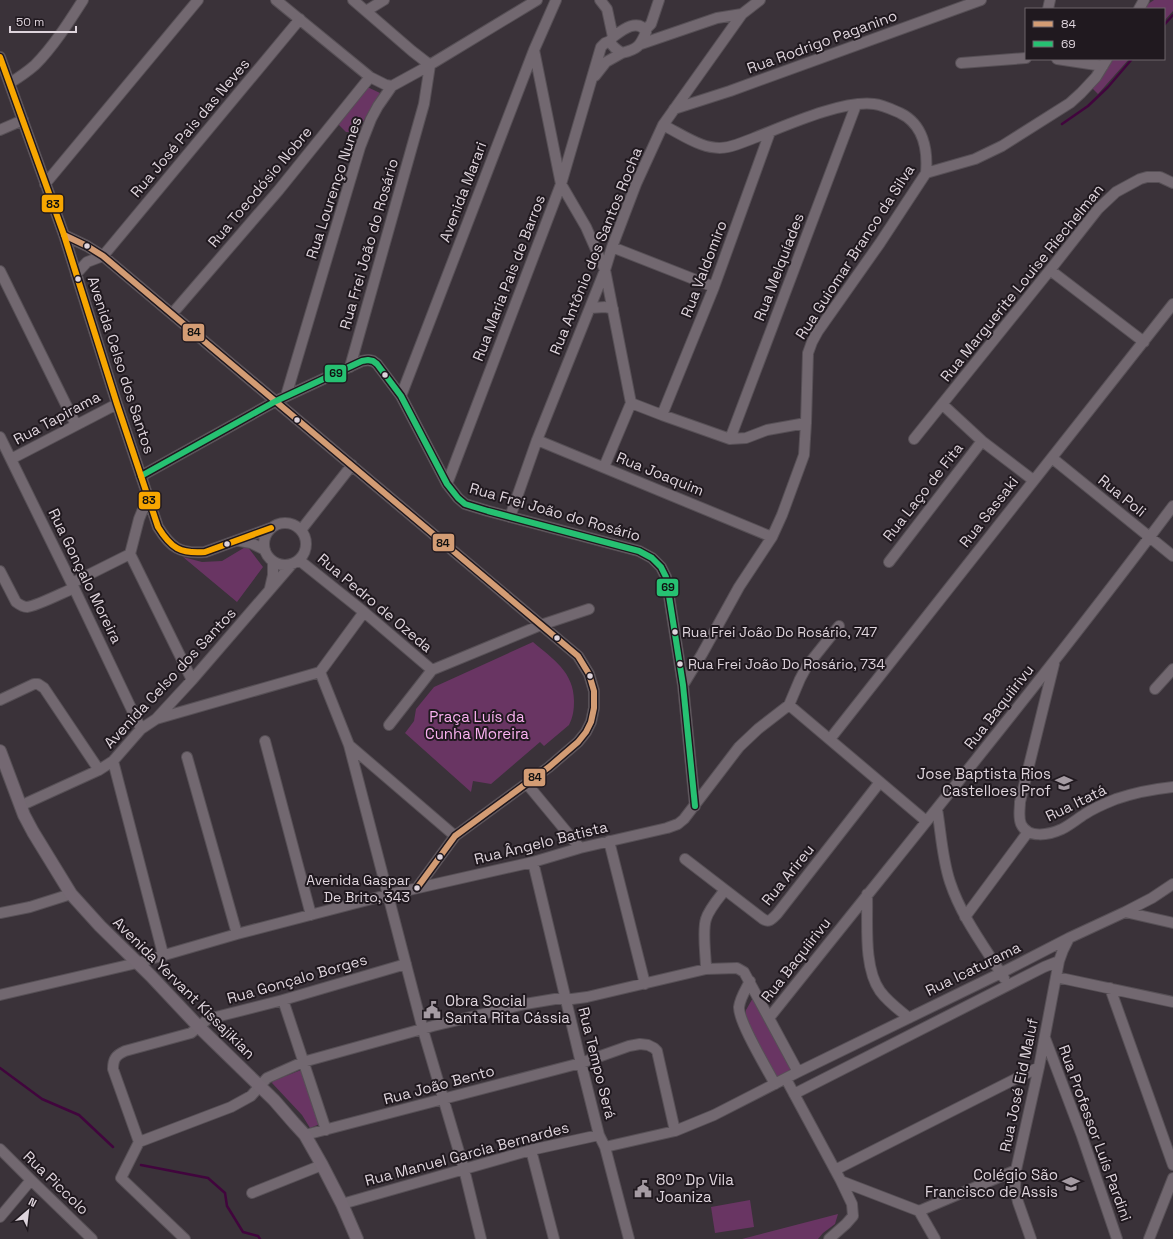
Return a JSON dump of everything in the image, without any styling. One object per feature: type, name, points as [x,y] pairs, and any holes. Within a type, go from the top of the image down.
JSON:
[{"type":"main road","name":"Avenida Yervant Kissajikian","points":[[0,753],[20,806],[33,832],[71,894],[100,926],[199,1027],[274,1100],[305,1135],[342,1204],[357,1239]]},
{"type":"street","points":[[10,83],[34,65],[43,56],[66,26],[83,0]]},
{"type":"street","points":[[45,184],[198,0]]},
{"type":"street","points":[[276,0],[370,77],[392,86]]},
{"type":"street","points":[[353,0],[430,65]]},
{"type":"street","points":[[366,11],[384,0]]},
{"type":"street","name":"Rua Lourenço Nunes","points":[[286,396],[360,147],[378,106],[392,86],[430,65],[537,0]]},
{"type":"street","name":"Avenida Marari","points":[[401,396],[534,50],[556,0]]},
{"type":"street","points":[[600,0],[607,9],[611,44],[622,53],[633,50],[641,44],[718,18],[742,14],[760,0]]},
{"type":"street","name":"Rua Rodrigo Paganino","points":[[674,109],[730,91],[981,0]]},
{"type":"street","points":[[641,44],[643,29],[657,3]]},
{"type":"street","name":"Rua Antônio dos Santos Rocha","points":[[510,517],[537,440],[605,270],[612,247],[636,184],[663,125],[742,14]]},
{"type":"street","name":"Rua José Pais das Neves","points":[[103,256],[300,19]]},
{"type":"street","points":[[611,39],[629,26],[643,29],[676,32]]},
{"type":"street","name":"Rua Maria Pais de Barros","points":[[447,484],[561,184],[602,47],[611,39]]},
{"type":"street","points":[[534,50],[561,184],[586,227],[605,270],[614,309],[631,403],[604,467]]},
{"type":"street","name":"Rua Maria Pais de Barros","points":[[592,81],[606,62],[622,53]]},
{"type":"street","name":"Avenida Celso dos Santos","points":[[0,57],[64,235],[117,404],[158,527],[166,540],[176,548],[186,552],[195,553],[205,552],[271,528]]},
{"type":"street","points":[[960,63],[1025,58]]},
{"type":"street","points":[[1073,60],[1105,62]]},
{"type":"street","points":[[926,173],[975,159],[1002,146],[1070,102],[1089,86],[1105,62]]},
{"type":"street","name":"Rua Frei João do Rosário","points":[[350,367],[424,104],[430,65]]},
{"type":"street","name":"Rua Toeodósio Nobre","points":[[172,314],[278,191],[370,77]]},
{"type":"street","name":"Rua Guiomar Branco da Silva","points":[[663,125],[695,142],[717,148],[729,147],[818,114],[843,107],[864,104],[883,106],[905,115],[914,123],[922,137],[926,149],[927,159],[926,173],[812,342],[808,353],[804,455],[782,515],[772,537],[739,587],[683,685]]},
{"type":"street","name":"Rua Melquíades","points":[[730,439],[856,105]]},
{"type":"street","points":[[0,130],[23,120]]},
{"type":"street","name":"Rua Valdomiro","points":[[662,416],[714,287],[770,132]]},
{"type":"street","name":"Rua Marguerite Louise Riechelman","points":[[914,439],[1098,209],[1116,192],[1128,184],[1140,179],[1147,177],[1160,177],[1173,183]]},
{"type":"street","points":[[64,235],[87,246],[103,256],[578,656],[589,674],[594,692],[594,708],[591,722],[586,732],[578,742],[527,784],[455,836],[417,888]]},
{"type":"street","points":[[612,247],[714,287]]},
{"type":"street","points":[[76,274],[87,262],[103,256]]},
{"type":"street","points":[[1050,270],[1144,342]]},
{"type":"street","points":[[0,271],[76,425]]},
{"type":"street","name":"Rua Sassaki","points":[[830,739],[1173,304]]},
{"type":"street","points":[[590,308],[605,307],[614,309]]},
{"type":"street","name":"Rua Frei João do Rosário","points":[[350,367],[362,361],[368,360],[373,361],[383,371],[401,396],[447,484],[465,504],[639,551],[652,558],[661,567],[666,576],[683,685],[695,806]]},
{"type":"street","points":[[141,476],[276,401],[350,367]]},
{"type":"street","points":[[631,403],[662,416],[730,439],[746,438],[767,430],[806,423]]},
{"type":"street","name":"Rua Tapirama","points":[[11,459],[117,404]]},
{"type":"street","points":[[942,404],[982,441],[1033,480]]},
{"type":"street","name":"Rua Gonçalo Moreira","points":[[0,437],[73,585],[141,729]]},
{"type":"street","name":"Rua Joaquim","points":[[537,440],[772,537]]},
{"type":"street","name":"Rua Laço de Fita","points":[[889,562],[982,441]]},
{"type":"street","name":"Rua Poli","points":[[1052,458],[1173,556]]},
{"type":"street","points":[[301,530],[352,465]]},
{"type":"street","points":[[148,497],[139,519],[130,554],[192,680]]},
{"type":"street","name":"Rua Baquiirivu","points":[[769,1018],[1055,660],[1173,506]]},
{"type":"street","points":[[269,592],[273,575],[272,561],[265,550],[265,537],[271,528],[276,525],[287,523],[292,524],[301,530],[306,540],[306,546],[302,556],[296,562],[285,565],[272,561]]},
{"type":"street","points":[[238,541],[251,543],[265,550]]},
{"type":"street","points":[[0,571],[16,602],[21,606],[26,607],[34,605],[130,554]]},
{"type":"street","name":"Avenida Celso dos Santos","points":[[20,806],[99,770],[113,761],[141,729],[156,719],[192,680],[296,562]]},
{"type":"street","name":"Rua Pedro de Ozeda","points":[[296,562],[364,612],[432,670]]},
{"type":"street","points":[[389,725],[432,670],[541,625],[590,609]]},
{"type":"street","points":[[156,719],[320,672],[364,612]]},
{"type":"street","points":[[839,626],[807,666],[789,705],[926,821]]},
{"type":"street","points":[[965,918],[1028,832],[1021,824],[1019,813],[1020,802],[1055,660]]},
{"type":"street","points":[[1155,689],[1173,669]]},
{"type":"street","points":[[320,672],[349,745],[423,1030],[442,1100],[464,1169],[481,1239]]},
{"type":"street","points":[[0,700],[34,684],[41,685],[99,770]]},
{"type":"street","name":"Rua Ângelo Batista","points":[[0,995],[137,963],[163,954],[387,895],[533,862],[580,848],[678,824],[695,806],[739,747],[758,729],[789,705]]},
{"type":"street","points":[[265,741],[311,915]]},
{"type":"street","points":[[349,745],[455,836]]},
{"type":"street","points":[[187,757],[237,934]]},
{"type":"street","points":[[113,761],[163,954]]},
{"type":"street","name":"Rua Arireu","points":[[685,859],[762,920],[766,921],[772,919],[880,782]]},
{"type":"street","points":[[527,784],[580,848]]},
{"type":"street","name":"Rua Itatá","points":[[1028,832],[1037,835],[1049,834],[1062,829],[1087,813],[1115,799],[1138,793],[1173,787]]},
{"type":"street","points":[[937,809],[949,881],[965,918],[977,940],[1008,985]]},
{"type":"street","points":[[609,841],[645,984]]},
{"type":"street","name":"Rua Tempo Será","points":[[533,862],[581,1063],[629,1239]]},
{"type":"street","name":"Rua Icaturama","points":[[605,1147],[675,1131],[714,1115],[798,1072],[1001,973],[1068,938],[1125,912],[1152,898],[1173,884]]},
{"type":"street","points":[[706,969],[706,918],[725,890]]},
{"type":"street","points":[[0,913],[30,907],[71,894]]},
{"type":"street","points":[[867,894],[868,958],[872,974],[879,989],[888,1001],[909,1018]]},
{"type":"street","points":[[1125,912],[1173,923]]},
{"type":"street","name":"Rua José Eid Maluf","points":[[1031,1239],[1015,1188],[1016,1170],[1040,1067],[1059,961],[1062,950],[1068,938]]},
{"type":"street","name":"Rua Icaturama","points":[[794,1094],[1008,985],[1059,961]]},
{"type":"street","name":"Rua Gonçalo Borges","points":[[139,1142],[113,1069],[113,1062],[119,1054],[190,1033],[208,1020],[406,964]]},
{"type":"street","points":[[183,1238],[121,1178],[139,1142],[231,1107],[251,1096],[267,1078],[304,1062],[525,1004],[555,999],[587,997],[706,969],[737,968],[744,972],[750,982],[798,1072]]},
{"type":"street","points":[[1056,977],[1173,1002]]},
{"type":"street","points":[[750,982],[741,1000],[739,1008],[740,1015],[752,1042],[775,1084]]},
{"type":"street","points":[[1110,988],[1173,1165]]},
{"type":"street","points":[[283,1000],[326,1130]]},
{"type":"street","name":"Rua Professor Luís Pardini","points":[[1045,1038],[1082,1136],[1117,1239]]},
{"type":"street","name":"Rua João Bento","points":[[305,1135],[581,1063],[629,1046],[640,1044],[648,1045],[657,1051],[675,1131]]},
{"type":"street","points":[[835,1170],[1040,1067]]},
{"type":"street","points":[[786,1079],[852,1204],[853,1216],[829,1239]]},
{"type":"street","name":"Rua Manuel Garcia Bernardes","points":[[342,1204],[531,1150],[600,1135]]},
{"type":"street","name":"Rua Piccolo","points":[[0,1148],[92,1239]]},
{"type":"street","points":[[531,1150],[554,1239]]},
{"type":"street","points":[[252,1193],[322,1165]]},
{"type":"street","points":[[919,1210],[1016,1170]]},
{"type":"street","points":[[1149,1239],[1173,1178]]},
{"type":"street","points":[[0,1217],[31,1180]]},
{"type":"street","points":[[841,1181],[919,1210],[935,1239]]},
{"type":"green space","points":[[1154,0],[1173,0],[1173,11],[1165,20],[1165,8],[1146,8],[1148,4]]},
{"type":"green space","points":[[1110,60],[1128,60],[1098,94],[1092,88]]},
{"type":"green space","points":[[361,84],[380,93],[357,132],[346,132],[333,119]]},
{"type":"green space","points":[[247,546],[263,567],[237,602],[183,557],[202,562],[222,561]]},
{"type":"green space","name":"Praça Luís da Cunha Moreira","points":[[533,642],[555,660],[566,674],[570,682],[574,701],[573,713],[569,725],[544,746],[540,742],[491,784],[473,781],[471,792],[405,733],[414,721],[416,709],[434,687]]},
{"type":"green space","points":[[754,996],[794,1071],[775,1081],[745,1016],[746,1010]]},
{"type":"green space","points":[[301,1070],[320,1124],[310,1128],[302,1115],[272,1083],[273,1081]]},
{"type":"green space","points":[[750,1200],[754,1227],[715,1233],[711,1207]]},
{"type":"green space","points":[[838,1214],[835,1224],[818,1239],[742,1239]]},
{"type":"waterway","points":[[1165,24],[1173,15]]},
{"type":"waterway","points":[[1062,124],[1088,106],[1108,87],[1131,60]]},
{"type":"waterway","points":[[0,1068],[42,1099],[79,1115],[113,1147]]},
{"type":"waterway","points":[[141,1165],[208,1178],[225,1193],[227,1206],[243,1232],[258,1236],[260,1239]]},
{"type":"transit line","name":"83","points":[[0,57],[64,235],[117,404],[158,527],[172,545],[183,551],[189,552],[205,552],[271,528]]},
{"type":"transit line","name":"84","points":[[64,235],[87,246],[103,256],[578,656],[589,674],[594,691],[594,708],[591,722],[586,732],[578,742],[549,767],[455,836],[417,888]]},
{"type":"transit line","name":"69","points":[[141,476],[276,401],[362,361],[373,361],[377,364],[401,396],[447,484],[465,504],[639,551],[652,558],[661,567],[666,577],[683,685],[695,806]]},
{"type":"place","name":"Rua Frei João Do Rosário, 747","points":[[675,632]]},
{"type":"place","name":"Rua Frei João Do Rosário, 734","points":[[680,664]]},
{"type":"place","name":"Jose Baptista Rios Castelloes Prof","points":[[1064,783]]},
{"type":"place","name":"Avenida Gaspar De Brito, 343","points":[[417,888]]},
{"type":"place","name":"Obra Social Santa Rita Cássia","points":[[432,1010]]},
{"type":"place","name":"Colégio São Francisco de Assis","points":[[1071,1184]]},
{"type":"place","name":"80º Dp Vila Joaniza","points":[[643,1189]]}]
